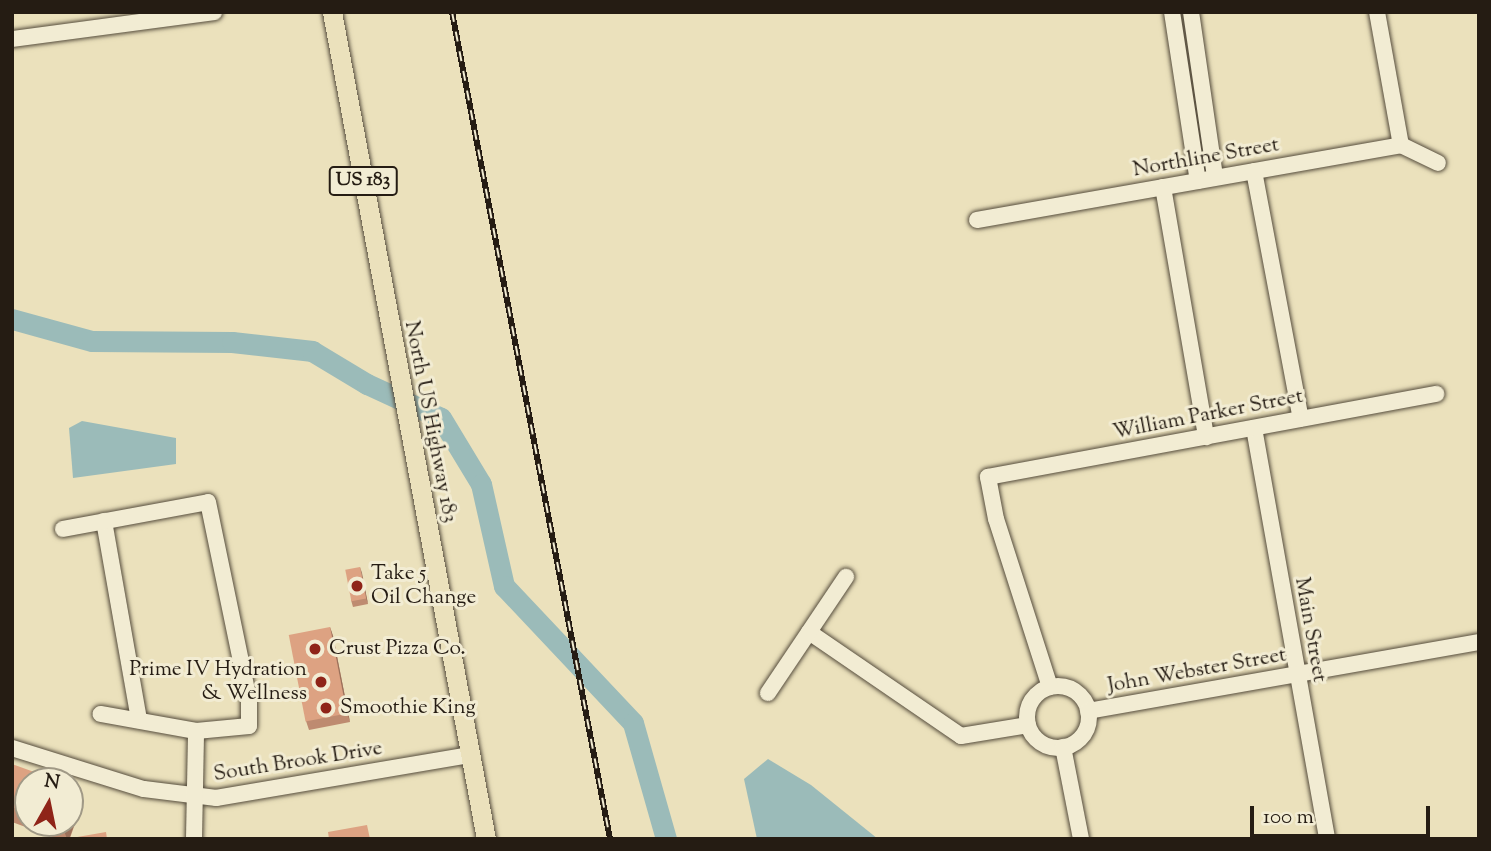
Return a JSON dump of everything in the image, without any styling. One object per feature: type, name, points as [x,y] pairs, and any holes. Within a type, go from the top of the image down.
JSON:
[{"type":"main road","name":"North US Highway 183","points":[[332,12],[486,839]]},
{"type":"street","points":[[12,38],[214,12]]},
{"type":"street","points":[[1172,12],[1207,179]]},
{"type":"street","points":[[1191,12],[1207,179]]},
{"type":"street","points":[[1377,12],[1401,145],[1438,163]]},
{"type":"street","name":"Northline Street","points":[[977,220],[1401,145]]},
{"type":"street","points":[[1254,170],[1301,419]]},
{"type":"street","points":[[1163,187],[1206,437]]},
{"type":"street","name":"William Parker Street","points":[[1050,688],[996,519],[988,477],[1436,394]]},
{"type":"street","name":"Main Street","points":[[1254,428],[1327,839]]},
{"type":"street","points":[[63,529],[208,502],[249,700],[249,726],[196,731],[102,714]]},
{"type":"street","points":[[104,521],[139,720]]},
{"type":"street","points":[[768,693],[846,577]]},
{"type":"street","points":[[809,632],[961,736],[1028,725]]},
{"type":"street","name":"John Webster Street","points":[[1088,711],[1479,642]]},
{"type":"street","points":[[1050,688],[1071,689],[1088,711],[1084,735],[1063,747],[1039,741],[1028,725],[1029,706],[1050,688]]},
{"type":"street","points":[[194,839],[196,731]]},
{"type":"street","points":[[1063,747],[1081,839]]},
{"type":"street","name":"South Brook Drive","points":[[12,748],[144,789],[195,796],[296,787],[470,755]]},
{"type":"water","points":[[82,421],[176,438],[176,464],[73,478],[69,428]]},
{"type":"water","points":[[768,759],[811,785],[878,839],[757,839],[744,779]]},
{"type":"building","name":"Take 5 Oil Change","points":[[360,567],[366,598],[351,601],[345,570]]},
{"type":"building","points":[[330,627],[347,713],[306,721],[289,635]]},
{"type":"building","points":[[12,764],[20,767],[14,767],[14,808]]},
{"type":"building","points":[[367,825],[370,839],[329,839],[328,832]]},
{"type":"building","points":[[106,832],[107,839],[66,839]]},
{"type":"waterway","points":[[12,319],[92,341],[232,342],[312,351],[367,384],[441,418],[481,484],[504,586],[633,723],[666,839]]},
{"type":"railway","points":[[452,12],[610,839]]},
{"type":"place","name":"Take 5 Oil Change","points":[[357,586]]},
{"type":"place","name":"Crust Pizza Co.","points":[[315,649]]},
{"type":"place","name":"Prime IV Hydration & Wellness","points":[[321,682]]},
{"type":"place","name":"Smoothie King","points":[[326,708]]}]
